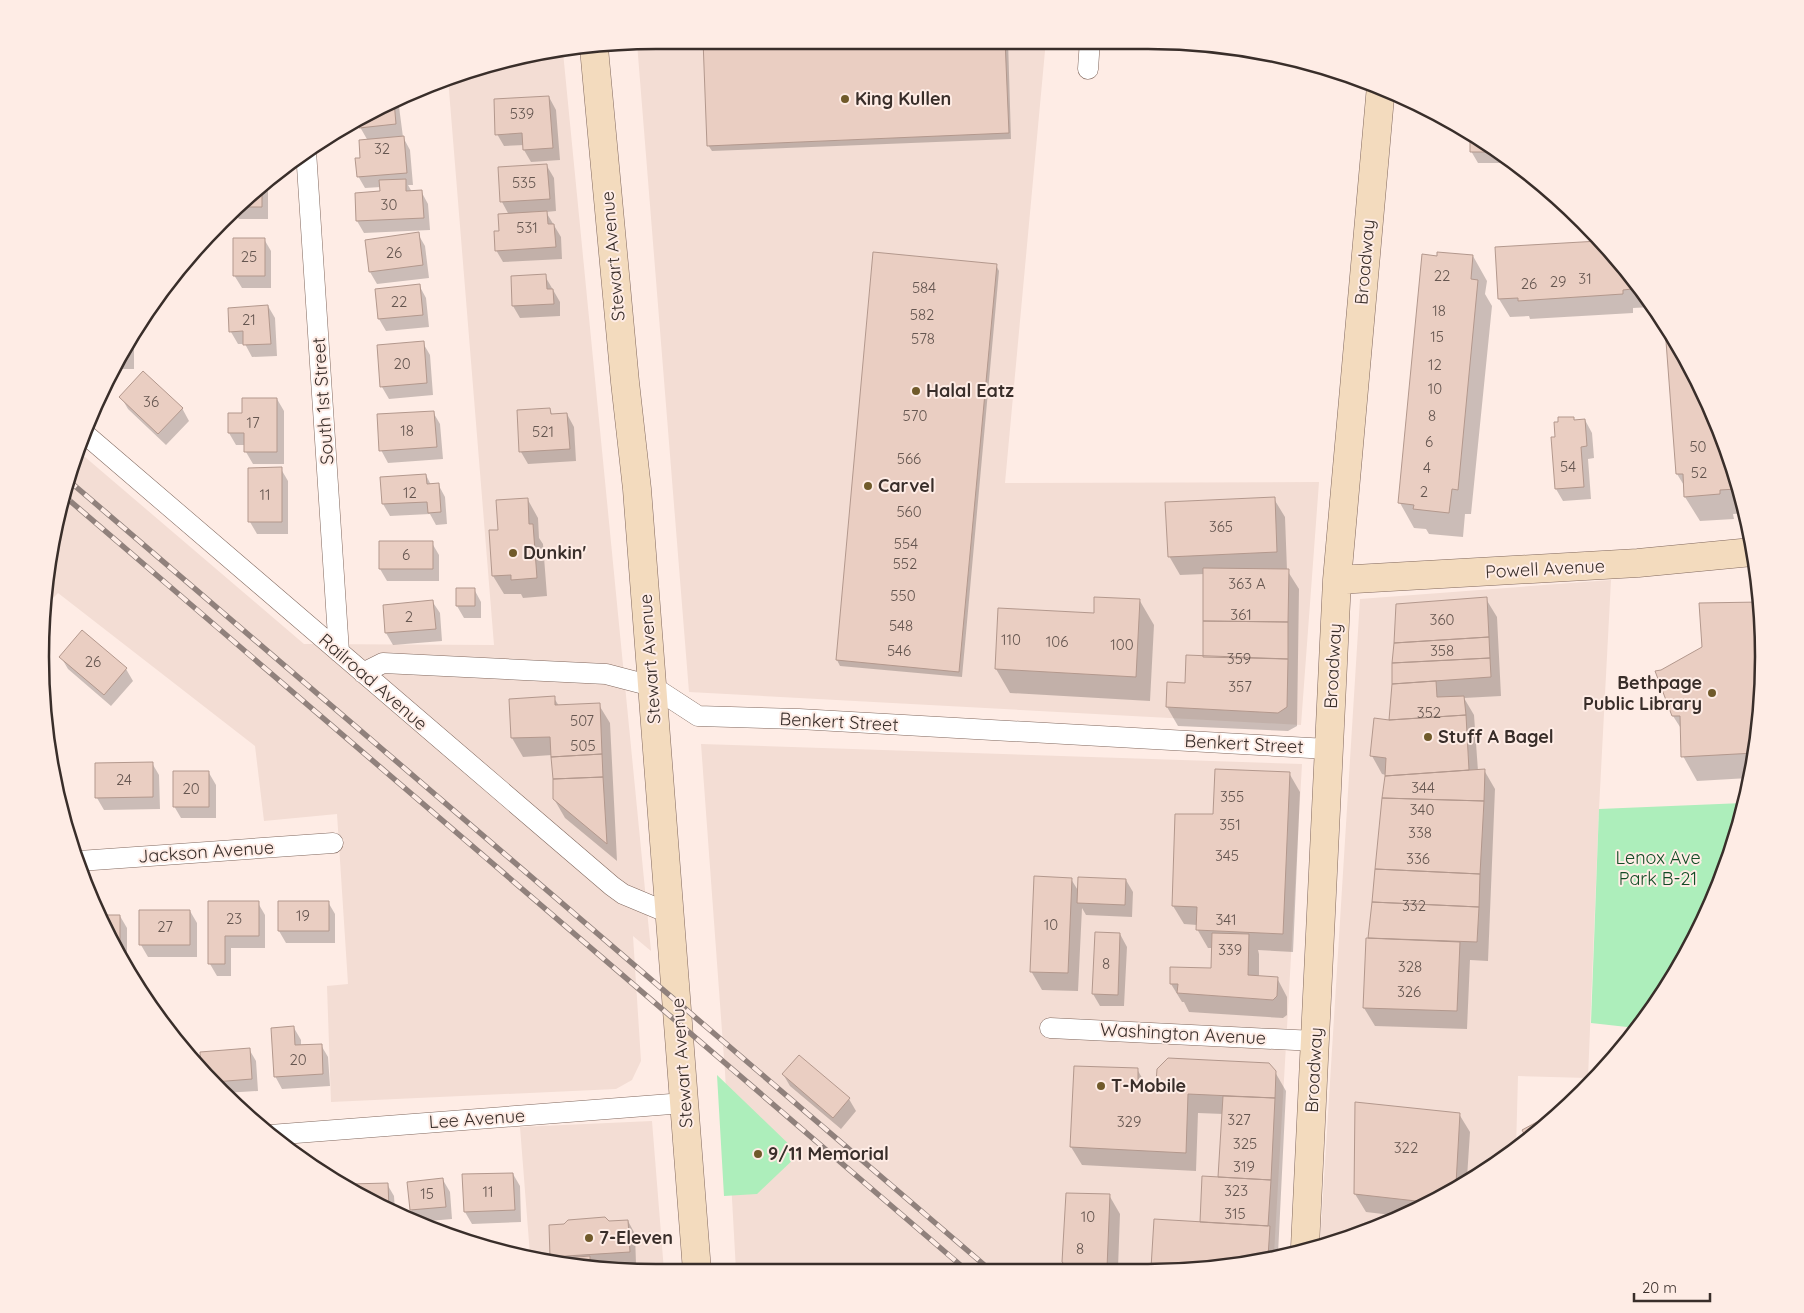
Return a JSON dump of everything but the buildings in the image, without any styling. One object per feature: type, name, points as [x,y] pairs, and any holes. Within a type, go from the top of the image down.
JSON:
[{"type":"main road","name":"Stewart Avenue","points":[[594,52],[637,489],[696,1264]]},
{"type":"main road","name":"Broadway","points":[[1305,1244],[1337,580],[1380,95]]},
{"type":"main road","name":"Powell Avenue","points":[[1337,580],[1638,563],[1746,553]]},
{"type":"street","points":[[1088,69],[1089,49]]},
{"type":"street","name":"South 1st Street","points":[[307,160],[340,652]]},
{"type":"street","name":"Railroad Avenue","points":[[90,438],[612,886],[623,894],[671,914]]},
{"type":"street","name":"Benkert Street","points":[[363,673],[383,663],[606,674],[652,686],[698,716],[799,719],[1328,749]]},
{"type":"street","name":"Jackson Avenue","points":[[84,861],[333,842]]},
{"type":"street","name":"Washington Avenue","points":[[1050,1028],[1316,1041]]},
{"type":"street","name":"Lee Avenue","points":[[281,1134],[684,1103]]},
{"type":"shaded area","points":[[638,49],[1045,49],[1005,483],[1319,482],[1301,725],[689,692]]},
{"type":"shaded area","points":[[563,56],[651,951],[633,936],[641,1061],[632,1080],[616,1089],[331,1102],[327,986],[348,984],[337,814],[264,821],[255,746],[58,593],[52,599],[60,538],[69,499],[83,455],[304,644],[494,645],[449,86],[499,69]]},
{"type":"shaded area","points":[[1611,580],[1588,1074],[1585,1078],[1518,1076],[1516,1140],[1485,1162],[1416,1202],[1380,1218],[1320,1239],[1360,599]]},
{"type":"shaded area","points":[[701,744],[1302,764],[1274,1251],[1227,1259],[1148,1264],[736,1264],[725,1072]]},
{"type":"shaded area","points":[[652,1121],[663,1264],[617,1263],[530,1251],[520,1127]]},
{"type":"green space","name":"Lenox Ave Park B-21","points":[[1737,803],[1723,852],[1693,925],[1653,994],[1629,1027],[1591,1023],[1599,809]]},
{"type":"green space","points":[[717,1075],[799,1154],[757,1194],[724,1196]]},
{"type":"railway","points":[[74,485],[983,1264]]},
{"type":"railway","points":[[69,500],[959,1264]]},
{"type":"place","name":"King Kullen","points":[[845,99]]},
{"type":"place","name":"Halal Eatz","points":[[916,391]]},
{"type":"place","name":"Carvel","points":[[868,486]]},
{"type":"place","name":"Dunkin'","points":[[513,553]]},
{"type":"place","name":"Bethpage Public Library","points":[[1712,693]]},
{"type":"place","name":"Stuff A Bagel","points":[[1428,737]]},
{"type":"place","name":"T-Mobile","points":[[1101,1086]]},
{"type":"place","name":"9/11 Memorial","points":[[758,1154]]},
{"type":"place","name":"7-Eleven","points":[[589,1238]]}]
